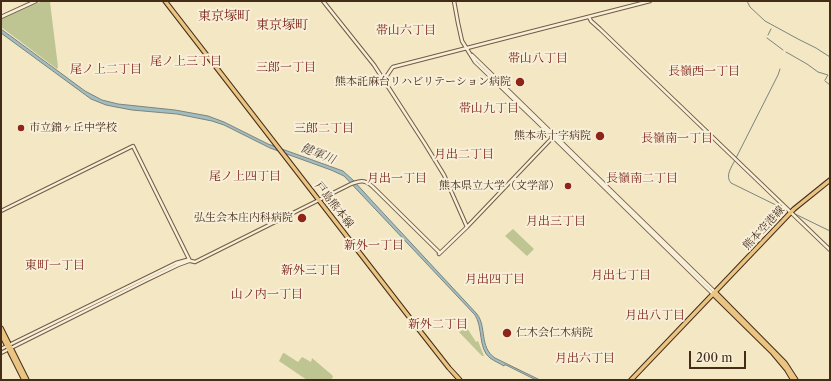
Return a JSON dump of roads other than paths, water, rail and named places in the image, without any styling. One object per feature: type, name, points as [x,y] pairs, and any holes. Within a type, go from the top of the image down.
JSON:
[{"type":"main road","name":"戸島熊本線","points":[[165,1],[318,200],[445,363],[460,380]]},
{"type":"main road","name":"熊本空港線","points":[[631,380],[791,212],[812,193],[830,180]]},
{"type":"main road","points":[[714,293],[772,352],[794,380]]},
{"type":"main road","points":[[1,328],[25,380]]},
{"type":"main road","points":[[1,334],[9,347]]},
{"type":"street","points":[[1,17],[36,1]]},
{"type":"street","points":[[323,1],[363,50],[425,144],[444,175],[467,227]]},
{"type":"street","points":[[454,1],[462,41],[475,62],[714,293]]},
{"type":"street","points":[[384,80],[393,67],[650,1]]},
{"type":"street","points":[[589,17],[591,21],[830,250]]},
{"type":"street","points":[[466,48],[714,293]]},
{"type":"street","points":[[176,263],[187,260],[194,262],[351,184],[364,181],[368,182],[440,254],[553,137]]},
{"type":"street","points":[[1,212],[133,146],[190,261]]},
{"type":"street","points":[[1,353],[9,347],[176,263],[186,257],[186,254]]},
{"type":"street","points":[[1,349],[9,347],[178,265],[190,261]]},
{"type":"water","points":[[1,29],[85,91],[102,100],[118,104],[175,110],[208,116],[224,122],[268,144],[343,171],[477,314],[482,325],[485,343],[490,353],[495,358],[540,380],[534,379],[506,365],[504,366],[486,354],[475,315],[344,176],[270,148],[224,125],[212,121],[177,114],[132,110],[106,105],[91,99],[1,33]]},
{"type":"waterway","points":[[747,1],[750,7],[765,21],[830,57]]},
{"type":"waterway","points":[[768,35],[771,29]]},
{"type":"waterway","points":[[767,38],[783,50]]},
{"type":"waterway","points":[[786,52],[818,72],[828,75],[825,80]]},
{"type":"waterway","points":[[736,158],[780,69]]},
{"type":"waterway","points":[[825,81],[830,85]]},
{"type":"waterway","points":[[735,160],[730,169],[729,180],[731,183],[786,210]]},
{"type":"waterway","points":[[793,213],[830,231]]},
{"type":"place","name":"熊本託麻台リハビリテーション病院","points":[[520,82]]},
{"type":"place","name":"市立錦ヶ丘中学校","points":[[21,128]]},
{"type":"place","name":"熊本赤十字病院","points":[[600,136]]},
{"type":"place","name":"熊本県立大学（文学部）","points":[[568,186]]},
{"type":"place","name":"弘生会本庄内科病院","points":[[302,218]]},
{"type":"place","name":"仁木会仁木病院","points":[[507,333]]},
{"type":"district","name":"東京塚町","points":[[224,16]]},
{"type":"district","name":"東京塚町","points":[[282,25]]},
{"type":"district","name":"帯山六丁目","points":[[406,31]]},
{"type":"district","name":"帯山八丁目","points":[[538,59]]},
{"type":"district","name":"尾ノ上三丁目","points":[[186,62]]},
{"type":"district","name":"三郎一丁目","points":[[286,68]]},
{"type":"district","name":"尾ノ上二丁目","points":[[106,70]]},
{"type":"district","name":"長嶺西一丁目","points":[[704,72]]},
{"type":"district","name":"帯山九丁目","points":[[489,109]]},
{"type":"district","name":"三郎二丁目","points":[[324,129]]},
{"type":"district","name":"長嶺南一丁目","points":[[677,139]]},
{"type":"district","name":"月出二丁目","points":[[464,155]]},
{"type":"district","name":"尾ノ上四丁目","points":[[245,177]]},
{"type":"district","name":"月出一丁目","points":[[397,179]]},
{"type":"district","name":"長嶺南二丁目","points":[[642,179]]},
{"type":"district","name":"月出三丁目","points":[[556,222]]},
{"type":"district","name":"新外一丁目","points":[[374,246]]},
{"type":"district","name":"東町一丁目","points":[[55,266]]},
{"type":"district","name":"新外三丁目","points":[[311,271]]},
{"type":"district","name":"月出七丁目","points":[[621,276]]},
{"type":"district","name":"月出四丁目","points":[[495,280]]},
{"type":"district","name":"山ノ内一丁目","points":[[267,295]]},
{"type":"district","name":"月出八丁目","points":[[655,316]]},
{"type":"district","name":"新外二丁目","points":[[438,325]]},
{"type":"district","name":"月出六丁目","points":[[585,359]]},
{"type":"water label","name":"健軍川","points":[[318,154]]}]
